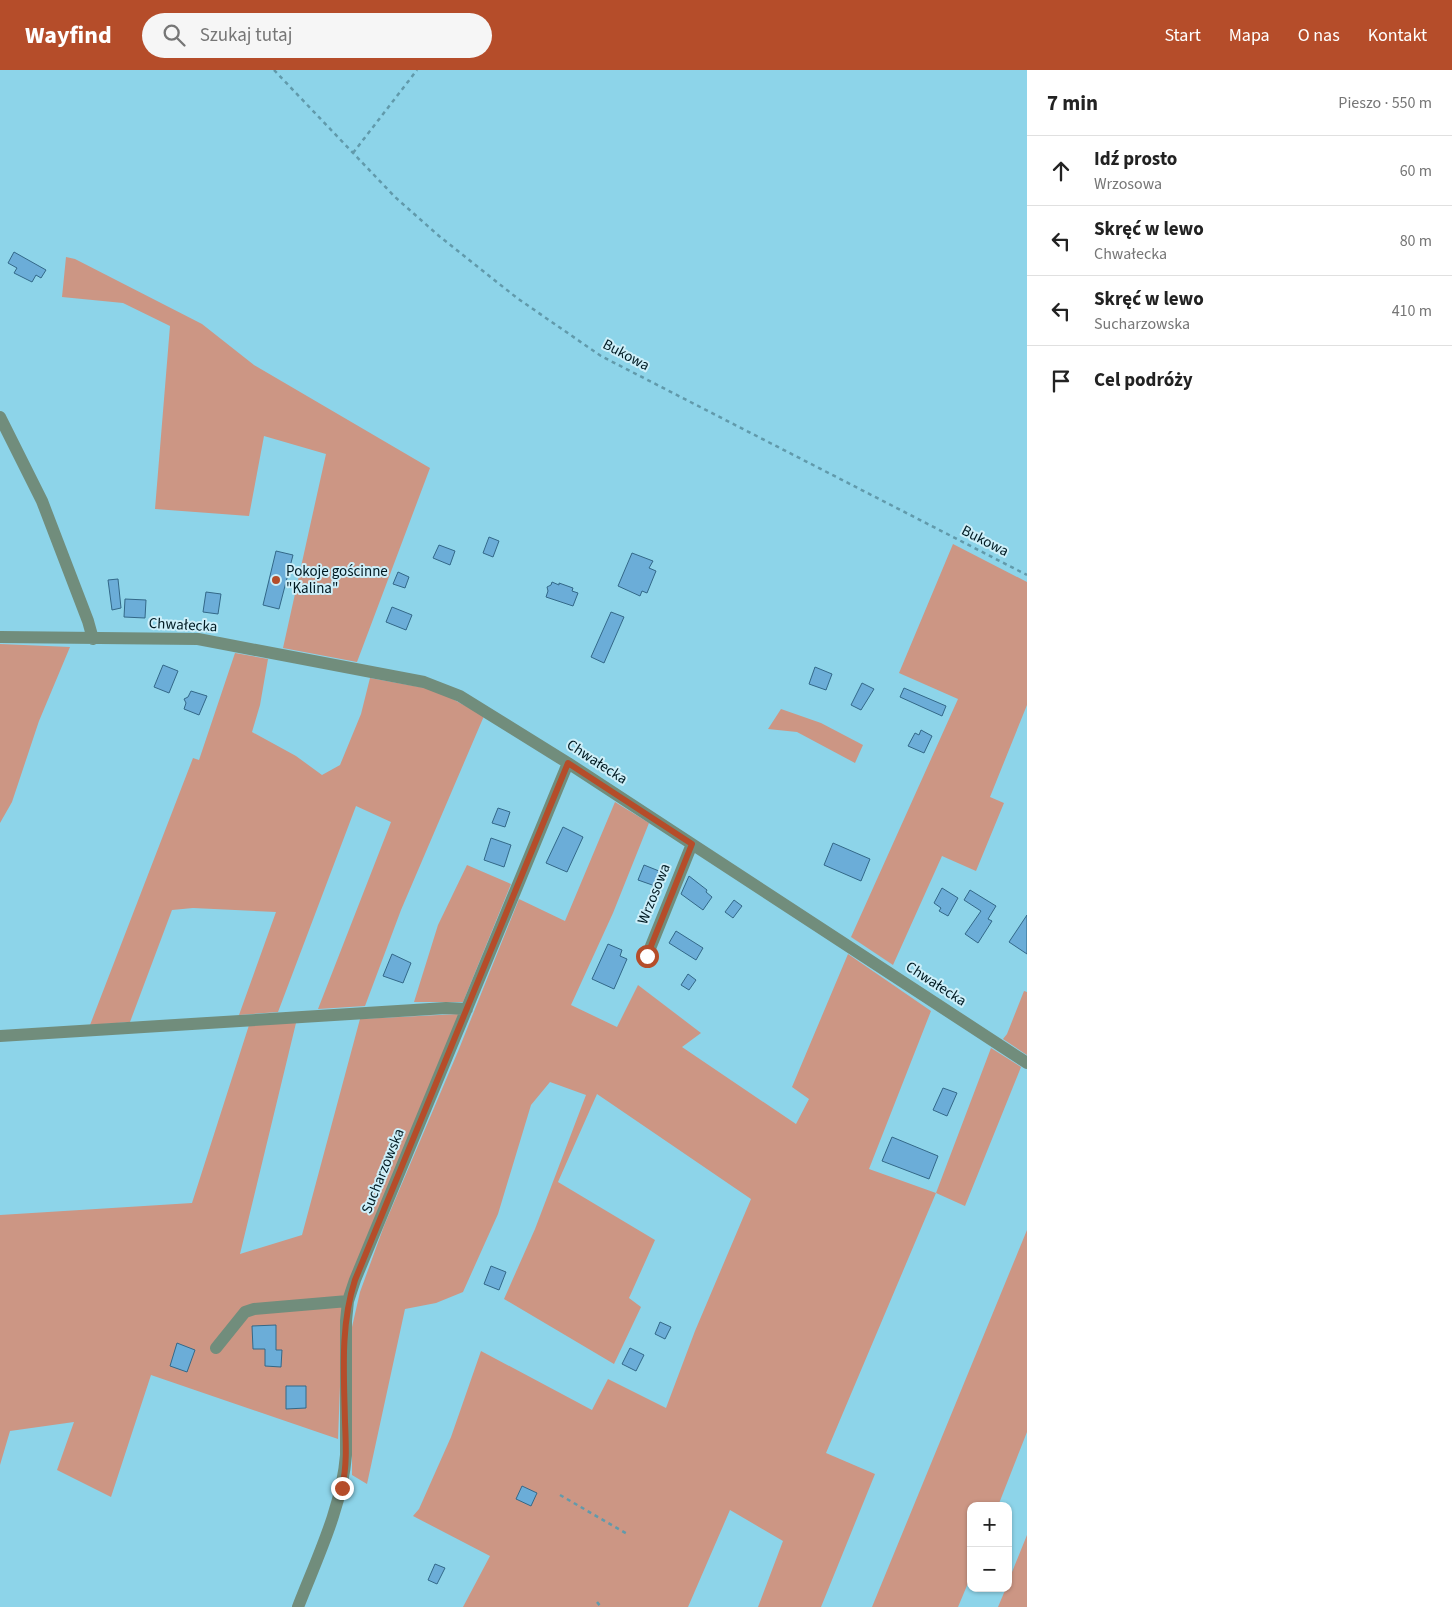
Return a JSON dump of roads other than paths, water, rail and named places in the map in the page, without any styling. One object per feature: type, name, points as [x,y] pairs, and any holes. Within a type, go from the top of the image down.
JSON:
[{"type":"street","points":[[0,417],[42,501],[88,621],[93,639]]},
{"type":"street","name":"Chwałecka","points":[[0,637],[198,640],[424,682],[460,696],[568,763],[1027,1063]]},
{"type":"street","name":"Sucharzowska","points":[[298,1607],[335,1508],[344,1476],[346,1455],[346,1321],[348,1301],[568,763]]},
{"type":"street","name":"Wrzosowa","points":[[647,956],[692,844]]},
{"type":"street","points":[[0,1036],[446,1008],[467,1009]]},
{"type":"street","points":[[216,1348],[245,1312],[254,1309],[348,1301]]},
{"type":"place","name":"Pokoje gościnne \"Kalina\"","points":[[276,580]]}]
